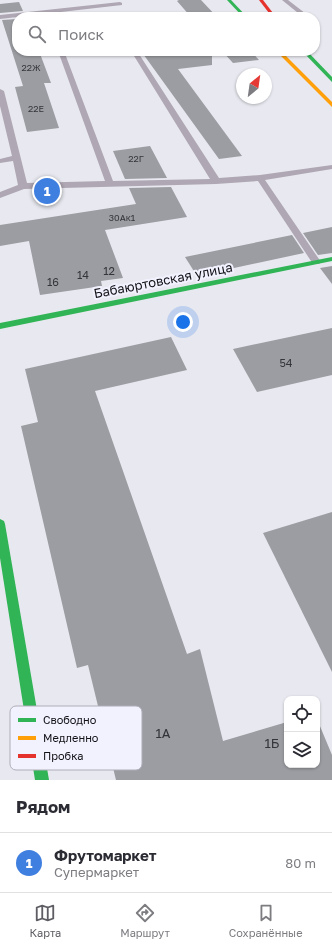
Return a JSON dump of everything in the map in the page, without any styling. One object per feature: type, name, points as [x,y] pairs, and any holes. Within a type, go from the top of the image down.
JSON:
[{"type":"street","points":[[230,0],[241,12]]},
{"type":"street","points":[[261,0],[270,12]]},
{"type":"street","points":[[283,56],[332,105]]},
{"type":"street","points":[[309,56],[332,80]]},
{"type":"street","name":"Бабаюртовская улица","points":[[0,326],[332,259]]},
{"type":"street","points":[[0,524],[30,706]]},
{"type":"street","points":[[40,770],[42,780]]},
{"type":"lane","points":[[286,0],[301,12]]},
{"type":"lane","points":[[46,12],[120,4]]},
{"type":"lane","points":[[0,17],[12,16]]},
{"type":"lane","points":[[63,56],[110,184]]},
{"type":"lane","points":[[137,56],[216,181]]},
{"type":"lane","points":[[0,90],[1,101],[23,186]]},
{"type":"lane","points":[[0,161],[16,158]]},
{"type":"lane","points":[[0,190],[23,186],[216,181],[260,178],[332,168]]},
{"type":"lane","points":[[260,178],[316,262]]},
{"type":"lane","points":[[0,195],[23,186]]},
{"type":"building","points":[[201,0],[212,12],[187,12],[177,1]]},
{"type":"building","points":[[19,2],[23,11],[0,13],[0,4]]},
{"type":"building","points":[[12,19],[12,51],[2,20]]},
{"type":"building","points":[[13,56],[41,56],[51,83],[44,83],[59,128],[27,132],[15,87],[23,86]]},
{"type":"building","points":[[145,56],[212,56],[212,65],[178,69],[242,156],[219,159]]},
{"type":"building","points":[[227,56],[255,56],[259,60],[233,63]]},
{"type":"building","points":[[150,146],[167,178],[125,179],[113,151]]},
{"type":"building","points":[[171,187],[187,217],[105,230],[123,278],[101,281],[102,286],[40,295],[29,241],[0,246],[0,225],[136,204],[129,188]]},
{"type":"building","points":[[332,227],[332,253],[318,255],[303,233]]},
{"type":"building","points":[[292,235],[304,253],[197,276],[185,257]]},
{"type":"building","points":[[332,266],[332,284],[320,268]]},
{"type":"building","points":[[332,328],[332,375],[257,392],[233,349]]},
{"type":"building","points":[[171,337],[187,370],[95,391],[187,654],[200,649],[223,741],[284,723],[284,768],[320,768],[320,726],[332,755],[332,780],[116,780],[114,770],[142,770],[142,706],[98,706],[88,665],[77,668],[21,426],[38,422],[25,369]]},
{"type":"building","points":[[332,512],[332,672],[263,533]]},
{"type":"traffic: fast","points":[[229,0],[240,12]]},
{"type":"traffic: fast","points":[[309,56],[332,80]]},
{"type":"traffic: fast","points":[[0,326],[332,259]]},
{"type":"traffic: fast","points":[[0,524],[30,706]]},
{"type":"traffic: fast","points":[[40,770],[42,780]]},
{"type":"traffic: slow","points":[[283,56],[332,105]]},
{"type":"traffic: jam","points":[[261,0],[270,12]]},
{"type":"place","name":"Фрутомаркет","points":[[47,191]]}]
